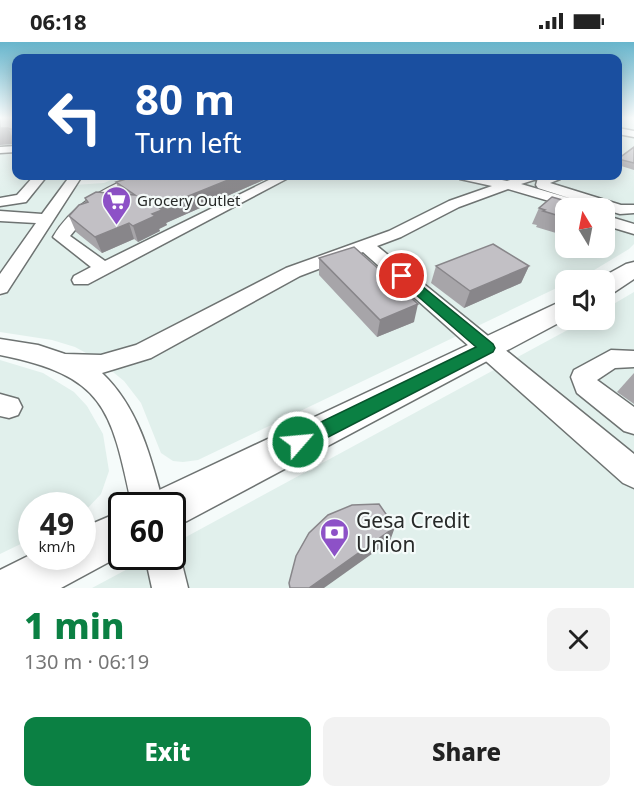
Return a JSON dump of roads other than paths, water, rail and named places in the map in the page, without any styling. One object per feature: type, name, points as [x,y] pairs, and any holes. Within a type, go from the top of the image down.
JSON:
[{"type":"main road","points":[[615,280],[634,269]]},
{"type":"main road","points":[[186,499],[555,314]]},
{"type":"main road","points":[[14,588],[48,570]]},
{"type":"street","points":[[0,202],[21,199],[38,180]]},
{"type":"street","points":[[0,288],[73,180]]},
{"type":"street","points":[[21,260],[35,255],[61,237],[66,226],[79,214],[135,180]]},
{"type":"street","points":[[81,280],[278,180]]},
{"type":"street","points":[[480,180],[555,200]]},
{"type":"street","points":[[0,347],[64,363],[101,364],[143,352],[268,283],[395,234],[454,204],[498,185],[517,180]]},
{"type":"street","points":[[546,180],[543,184],[561,191],[620,210],[634,209]]},
{"type":"street","points":[[498,185],[555,204]]},
{"type":"street","points":[[0,216],[47,219]]},
{"type":"street","points":[[615,217],[634,222]]},
{"type":"street","points":[[615,223],[634,229]]},
{"type":"street","points":[[61,237],[104,268]]},
{"type":"street","points":[[365,245],[634,473]]},
{"type":"street","points":[[99,385],[130,364],[143,352]]},
{"type":"street","points":[[632,359],[611,359],[583,377],[586,386],[634,422]]},
{"type":"street","points":[[64,363],[84,373],[113,400],[126,423],[144,492]]},
{"type":"street","points":[[166,570],[170,588]]},
{"type":"place","name":"Grocery Outlet","points":[[116,226]]},
{"type":"place","name":"Gesa Credit Union","points":[[335,558]]}]
